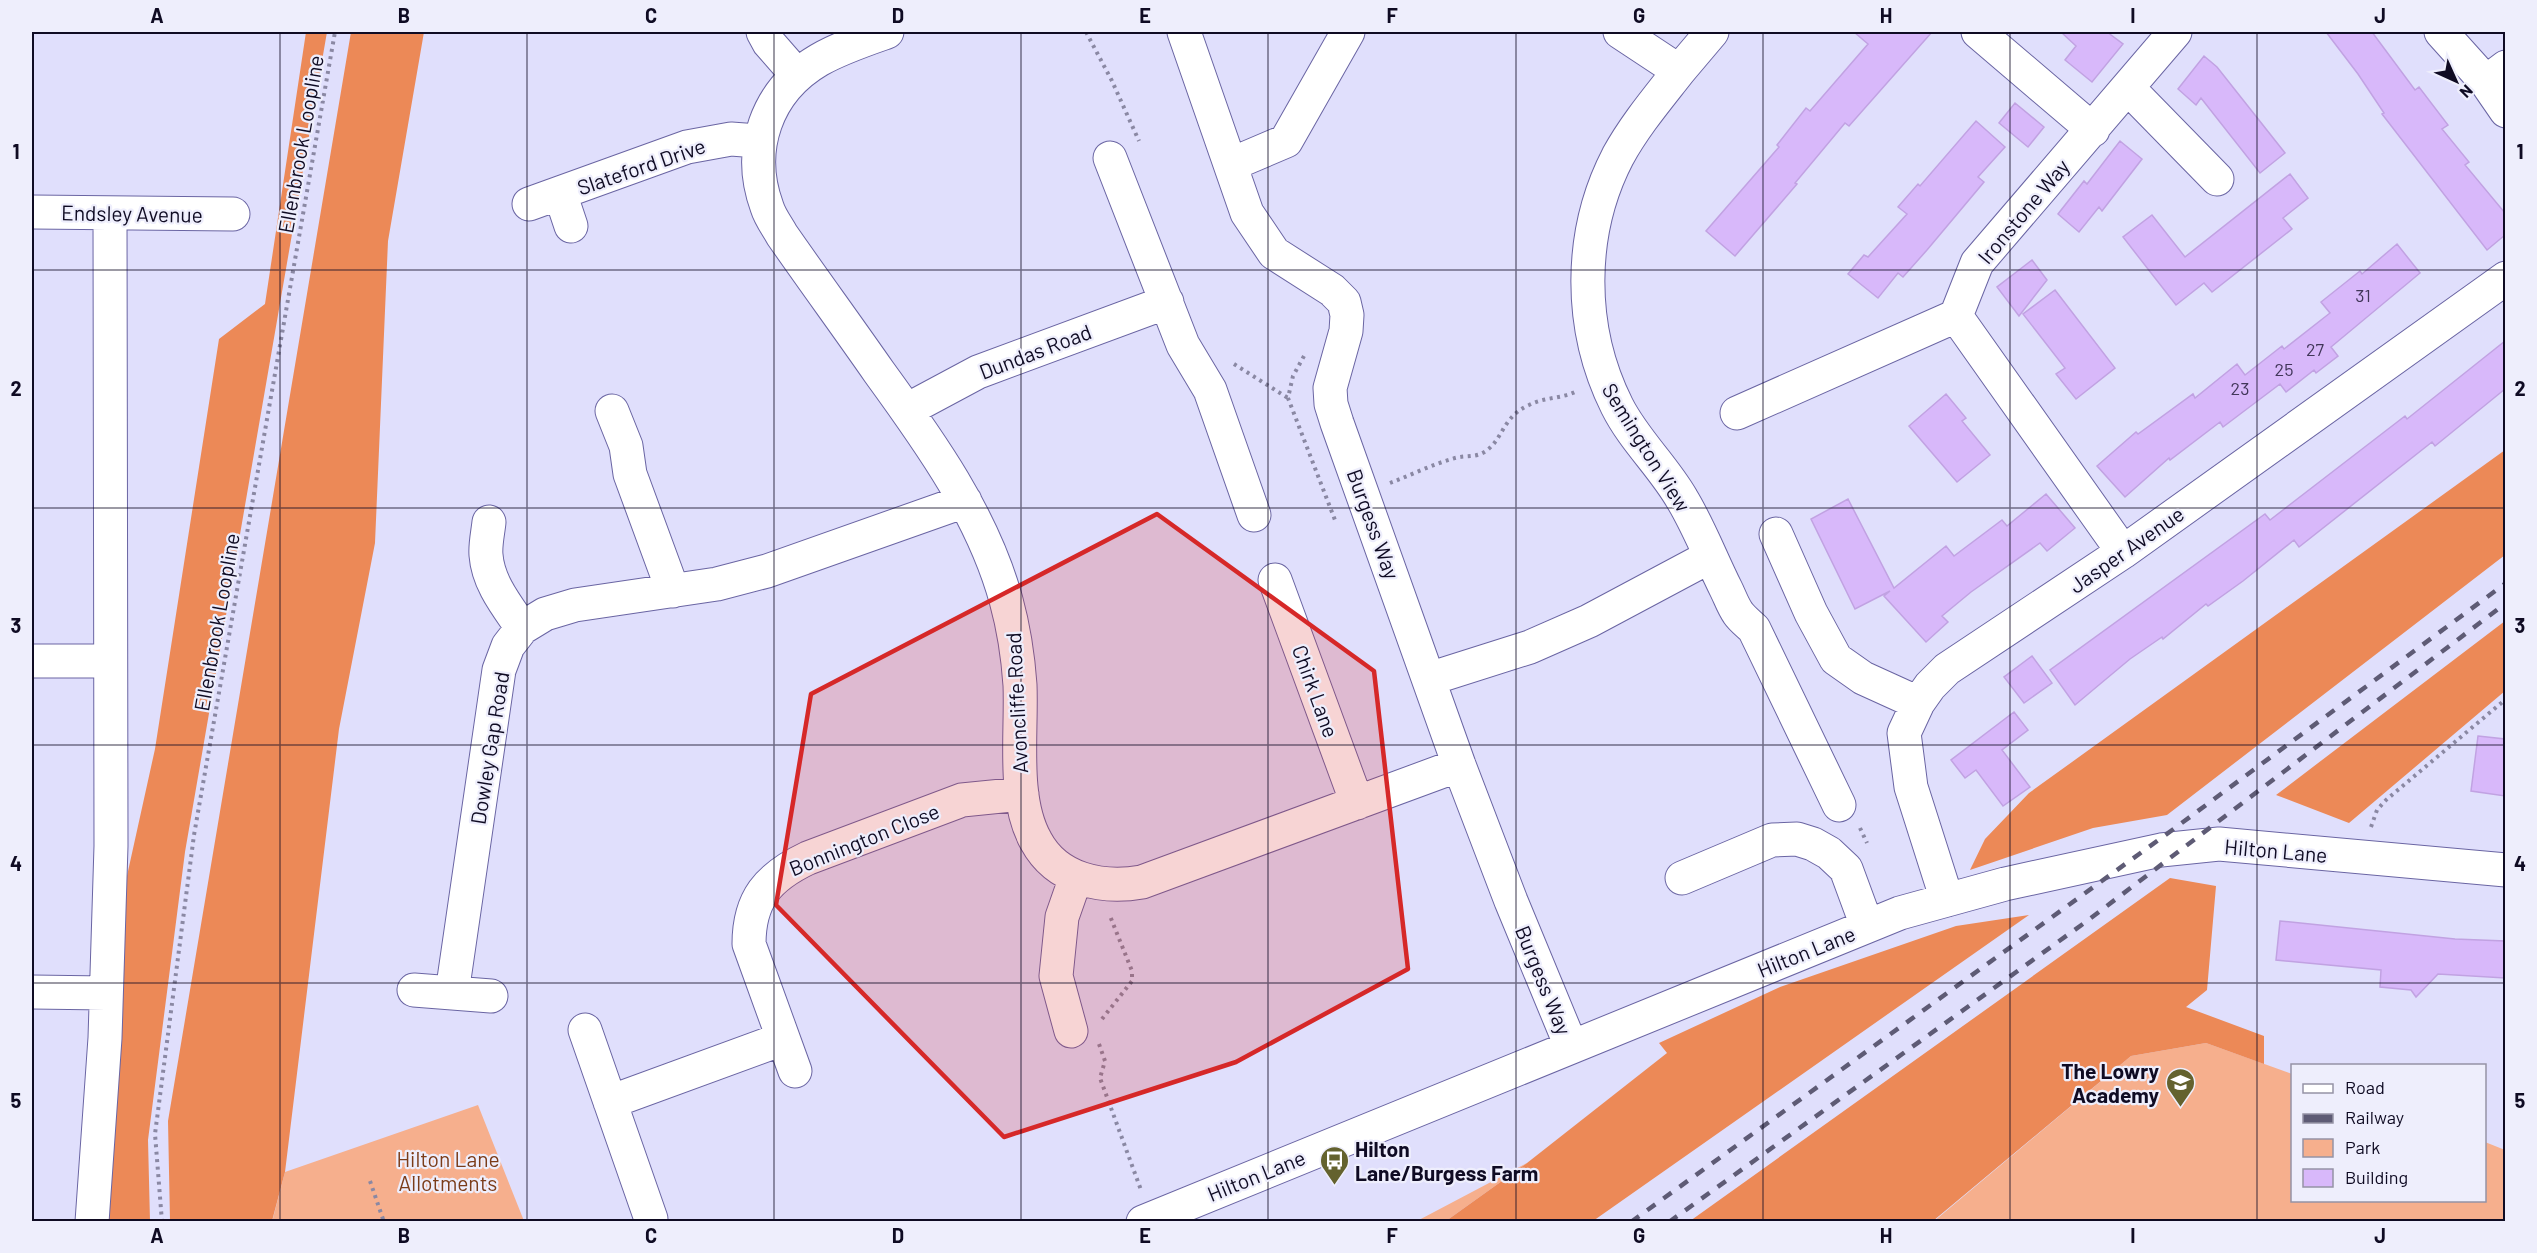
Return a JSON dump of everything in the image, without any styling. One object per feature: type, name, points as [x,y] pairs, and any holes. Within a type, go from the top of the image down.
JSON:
[{"type":"street","points":[[764,32],[769,43],[797,75]]},
{"type":"street","name":"Avoncliffe Road","points":[[887,32],[834,52],[797,75],[775,102],[758,141],[758,174],[767,208],[782,236],[907,410],[965,501],[992,560],[1016,639],[1020,684],[1022,794],[1027,824],[1036,843],[1058,867],[1087,881]]},
{"type":"street","name":"Burgess Way","points":[[1184,32],[1232,164],[1247,213],[1274,253],[1332,290],[1344,302],[1347,315],[1346,331],[1330,388],[1331,404],[1460,765],[1511,901],[1571,1046]]},
{"type":"street","points":[[1232,164],[1286,141],[1348,32]]},
{"type":"street","points":[[1620,32],[1696,51]]},
{"type":"street","points":[[1978,32],[2093,130]]},
{"type":"street","name":"Ironstone Way","points":[[1956,316],[1977,263],[2175,32]]},
{"type":"street","points":[[2441,32],[2496,75],[2505,111]]},
{"type":"street","name":"Semington View","points":[[1696,51],[1639,123],[1618,156],[1600,200],[1591,238],[1587,285],[1591,328],[1602,372],[1617,408],[1639,442],[1682,499],[1738,613],[1754,629],[1809,770],[1839,805]]},
{"type":"street","points":[[2128,87],[2217,179]]},
{"type":"street","name":"Slateford Drive","points":[[529,204],[709,142],[731,139],[758,141]]},
{"type":"street","points":[[1110,158],[1179,335],[1210,390],[1254,515]]},
{"type":"street","name":"Slateford Drive","points":[[560,193],[571,226]]},
{"type":"street","name":"Endsley Avenue","points":[[32,212],[233,214]]},
{"type":"street","points":[[92,1221],[106,993],[111,846],[110,213]]},
{"type":"street","name":"Jasper Avenue","points":[[1947,900],[1911,787],[1904,733],[1918,704],[1930,687],[1947,669],[2123,552],[2505,278]]},
{"type":"street","name":"Dundas Road","points":[[907,410],[952,384],[1162,288]]},
{"type":"street","points":[[1737,413],[1956,316],[2123,552]]},
{"type":"street","points":[[612,411],[626,446],[630,474],[673,591]]},
{"type":"street","name":"Dowley Gap Road","points":[[452,993],[499,670],[508,646],[522,628],[545,614],[576,604],[717,585],[767,571],[965,501]]},
{"type":"street","points":[[489,522],[485,554],[489,572],[498,594],[522,628]]},
{"type":"street","points":[[1776,534],[1811,613],[1836,659],[1863,678],[1918,704]]},
{"type":"street","points":[[1429,679],[1530,647],[1589,621],[1709,557]]},
{"type":"street","name":"Chirk Lane","points":[[1275,580],[1357,803]]},
{"type":"street","points":[[32,661],[110,661]]},
{"type":"street","points":[[1090,1030],[1056,976],[1062,917],[1087,881],[1120,886],[1142,882],[1460,765]]},
{"type":"street","name":"Bonnington Close","points":[[795,1071],[749,944],[749,923],[756,902],[768,883],[785,868],[808,858],[962,800],[1022,794]]},
{"type":"street","points":[[1682,878],[1772,840],[1797,839],[1813,844],[1829,853],[1845,869],[1867,926]]},
{"type":"street","name":"Hilton Lane","points":[[1153,1219],[1900,913],[2006,884],[2161,850],[2219,844],[2505,870]]},
{"type":"street","points":[[414,990],[491,996]]},
{"type":"street","points":[[32,992],[106,993]]},
{"type":"street","points":[[585,1030],[651,1220]]},
{"type":"street","points":[[610,1102],[782,1040]]},
{"type":"path","name":"Ellenbrook Loopline","points":[[162,1221],[154,1134],[194,835],[335,32]]},
{"type":"path","points":[[1086,32],[1112,81],[1142,150]]},
{"type":"path","points":[[1225,358],[1288,398]]},
{"type":"path","points":[[1363,493],[1455,458],[1474,457],[1483,453],[1491,447],[1512,414],[1534,402],[1565,397],[1576,392],[1602,372]]},
{"type":"path","points":[[2362,857],[2377,810],[2386,800],[2505,699]]},
{"type":"path","points":[[1087,881],[1132,971],[1132,981],[1128,987],[1090,1030],[1105,1061],[1101,1078],[1153,1219]]},
{"type":"path","points":[[370,1181],[384,1221]]},
{"type":"highlighted area","points":[[1157,514],[1374,671],[1408,969],[1236,1062],[1004,1137],[776,905],[811,694]]},
{"type":"green space","name":"The Lowry Academy","points":[[2206,1043],[2291,1074],[2291,1202],[2486,1202],[2486,1142],[2505,1150],[2505,1221],[1933,1222],[2131,1056]]},
{"type":"green space","name":"Hilton Lane Allotments","points":[[478,1105],[524,1221],[272,1222],[285,1172]]},
{"type":"green space","points":[[1527,1163],[1446,1221],[1417,1221]]},
{"type":"shaded area","points":[[306,32],[327,32],[185,852],[148,1140],[150,1221],[99,1222],[119,912],[155,749],[219,339],[265,304]]},
{"type":"shaded area","points":[[351,32],[424,32],[388,241],[375,543],[339,729],[285,1172],[272,1221],[170,1221],[168,1121]]},
{"type":"shaded area","points":[[2505,450],[2505,555],[2167,815],[2093,828],[1970,870],[1985,839],[2029,793]]},
{"type":"shaded area","points":[[2505,621],[2505,691],[2349,823],[2276,795]]},
{"type":"shaded area","points":[[2170,878],[2216,886],[2207,990],[2186,1007],[2264,1036],[2264,1064],[2206,1043],[2131,1056],[1933,1221],[1690,1221]]},
{"type":"shaded area","points":[[2029,915],[1593,1221],[1446,1221],[1527,1163],[1667,1053],[1659,1043],[1780,987],[1956,926]]},
{"type":"building","points":[[1854,32],[1932,32],[1849,126],[1845,123],[1795,183],[1797,184],[1735,256],[1706,231],[1779,147],[1777,145],[1806,108],[1810,111],[1868,44]]},
{"type":"building","points":[[2061,32],[2107,32],[2123,44],[2092,82],[2065,60],[2076,46]]},
{"type":"building","points":[[2326,32],[2372,32],[2415,90],[2419,87],[2448,125],[2442,129],[2469,162],[2465,165],[2505,213],[2505,235],[2487,250],[2382,114],[2384,113],[2358,74]]},
{"type":"building","points":[[2204,56],[2217,67],[2285,153],[2260,173],[2201,98],[2196,105],[2178,89]]},
{"type":"building","points":[[2015,103],[2044,127],[2028,147],[1999,123]]},
{"type":"building","points":[[1976,121],[2005,147],[1978,177],[1984,182],[1927,250],[1903,277],[1898,273],[1878,298],[1848,274],[1864,255],[1868,257],[1907,214],[1898,207],[1918,184],[1920,186]]},
{"type":"building","points":[[2120,141],[2142,159],[2102,211],[2099,207],[2079,232],[2058,214],[2084,181],[2087,184]]},
{"type":"building","points":[[2290,174],[2308,198],[2283,218],[2292,229],[2212,292],[2204,283],[2176,305],[2123,237],[2152,215],[2185,257]]},
{"type":"building","points":[[2397,244],[2420,273],[2331,347],[2338,356],[2316,373],[2314,370],[2286,392],[2280,384],[2223,427],[2220,422],[2170,460],[2169,458],[2125,497],[2097,466],[2136,432],[2138,434],[2193,394],[2195,398],[2237,364],[2245,375],[2282,346],[2284,349],[2330,313],[2321,302],[2360,271],[2362,274]]},
{"type":"building","points":[[2032,260],[2047,280],[2019,316],[1997,287]]},
{"type":"building","points":[[2055,290],[2115,368],[2076,399],[2056,374],[2065,368],[2023,314]]},
{"type":"building","points":[[2505,341],[2505,389],[2435,446],[2432,442],[2299,547],[2294,540],[2243,581],[2208,606],[2206,604],[2163,639],[2162,637],[2130,659],[2075,705],[2050,670],[2265,514],[2270,520],[2405,416],[2407,419]]},
{"type":"building","points":[[1946,394],[1966,418],[1962,421],[1990,455],[1957,482],[1909,426]]},
{"type":"building","points":[[2046,494],[2075,528],[2047,551],[2040,543],[1971,592],[1942,616],[1948,622],[1926,642],[1884,596],[1890,591],[1855,609],[1811,519],[1848,499],[1894,588],[1946,546],[1954,556],[2002,520],[2007,526]]},
{"type":"building","points":[[2032,656],[2052,683],[2024,703],[2004,677]]},
{"type":"building","points":[[2014,712],[2028,730],[2002,750],[2030,787],[2003,806],[1976,770],[1965,778],[1951,760]]},
{"type":"building","points":[[2478,736],[2505,739],[2505,796],[2471,791]]},
{"type":"building","points":[[2280,921],[2455,939],[2505,941],[2505,978],[2438,974],[2416,997],[2411,990],[2380,987],[2381,970],[2276,960]]},
{"type":"railway","points":[[1631,1222],[2175,828],[2506,583]]},
{"type":"railway","points":[[1669,1222],[2087,921],[2506,603]]},
{"type":"place","name":"The Lowry Academy","points":[[2180,1108]]},
{"type":"place","name":"Hilton Lane/Burgess Farm","points":[[1334,1186]]}]
